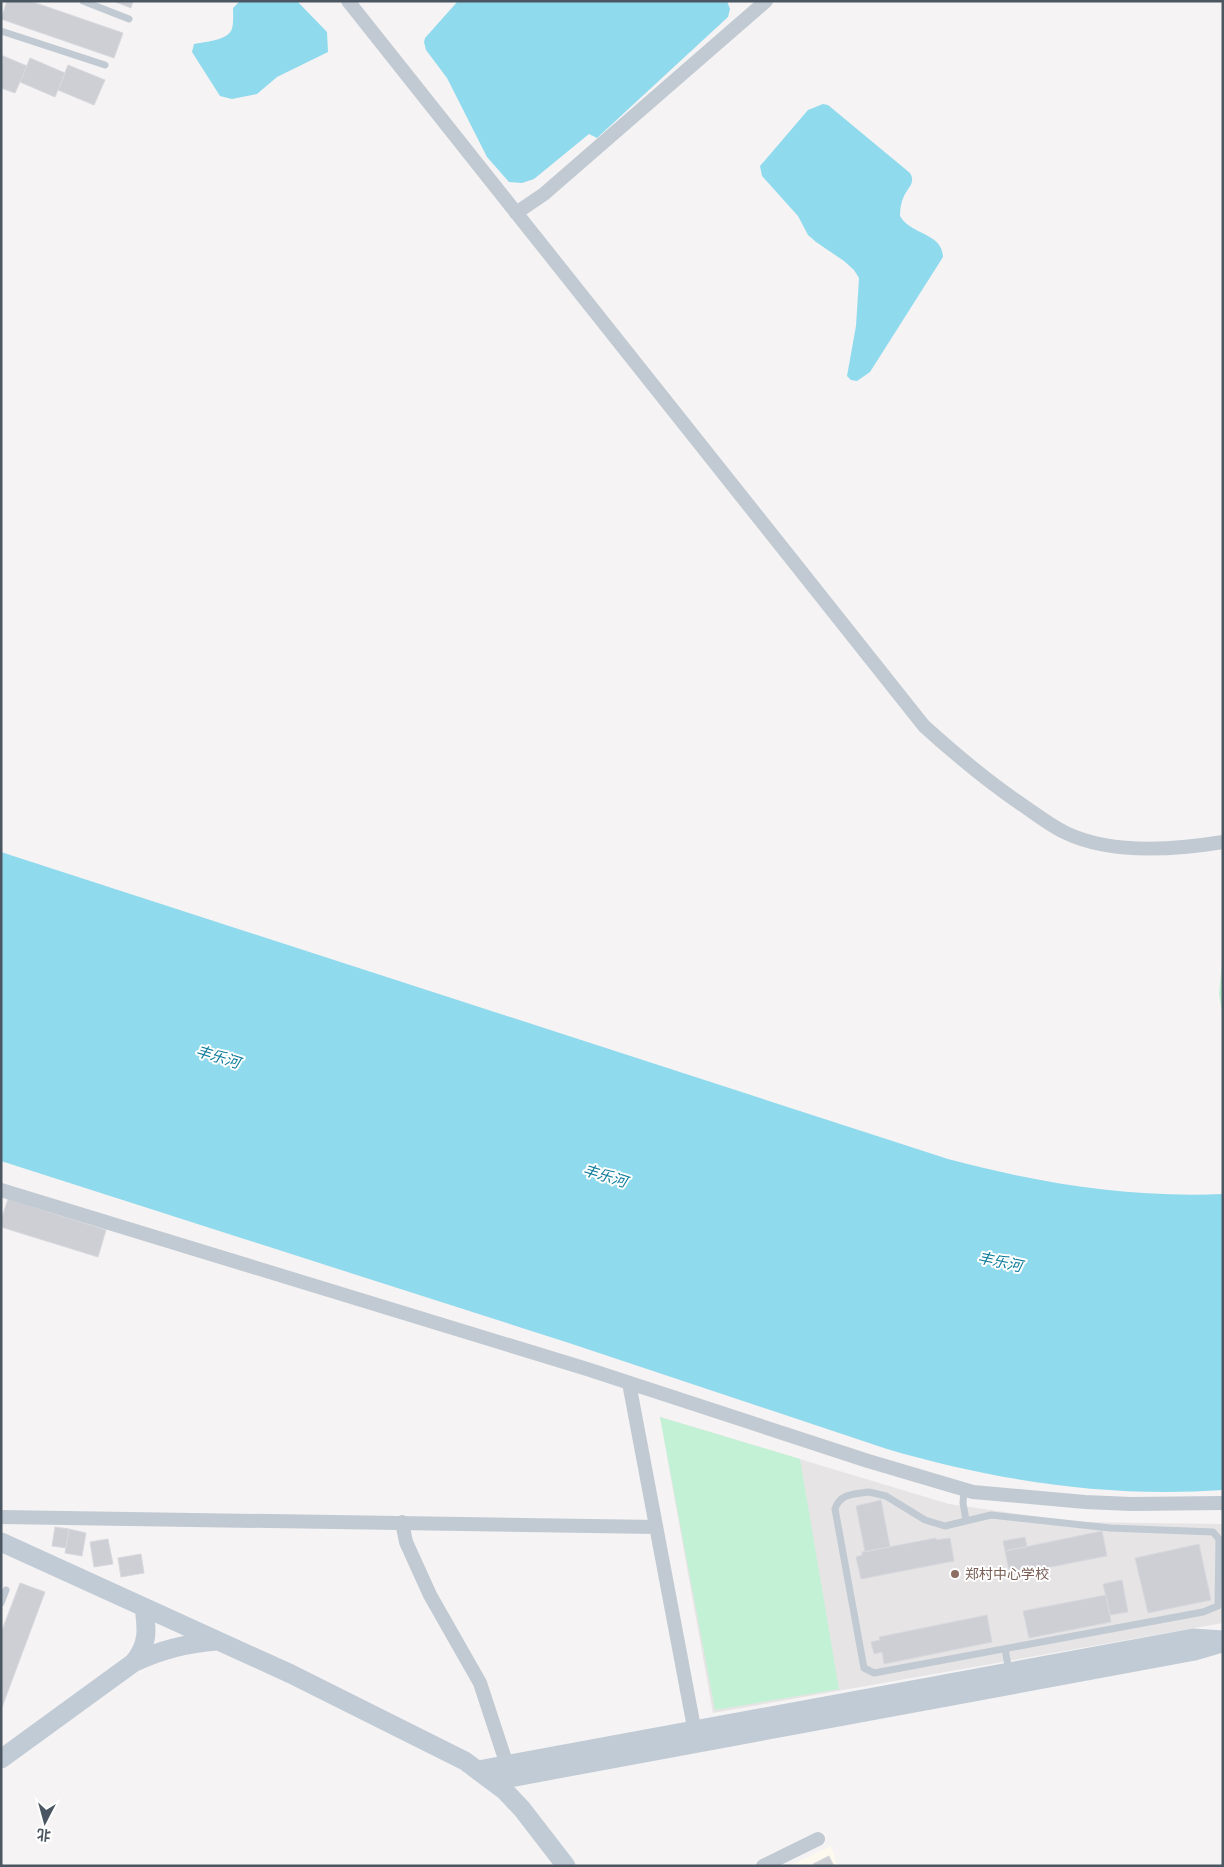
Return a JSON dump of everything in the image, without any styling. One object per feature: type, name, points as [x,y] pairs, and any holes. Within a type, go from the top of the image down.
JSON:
[{"type":"street","points":[[348,1],[924,726],[976,771],[1034,814],[1066,833],[1117,846],[1138,848],[1179,847],[1223,842]]},
{"type":"street","points":[[516,213],[544,194],[766,1]]},
{"type":"street","points":[[1,1190],[629,1383],[868,1461],[973,1492],[1085,1502],[1150,1504],[1223,1503]]},
{"type":"street","points":[[629,1383],[696,1737]]},
{"type":"street","points":[[1,1516],[656,1527]]},
{"type":"street","points":[[402,1522],[406,1542],[430,1595],[480,1683],[506,1765]]},
{"type":"street","points":[[1,1542],[291,1674],[434,1744],[486,1776],[522,1808],[566,1866]]},
{"type":"street","points":[[133,1663],[144,1648],[146,1639],[147,1630],[144,1607]]},
{"type":"street","points":[[486,1776],[506,1765],[696,1737],[1009,1672],[1193,1638],[1223,1641]]},
{"type":"street","points":[[1,1759],[133,1663],[182,1645],[218,1641]]},
{"type":"street","points":[[486,1776],[696,1737],[1195,1652],[1223,1641]]},
{"type":"street","points":[[763,1866],[818,1839]]},
{"type":"lane","points":[[82,1],[129,20]]},
{"type":"lane","points":[[1,31],[105,65]]},
{"type":"lane","points":[[964,1489],[963,1503],[966,1520]]},
{"type":"lane","points":[[876,1493],[886,1496],[925,1520],[944,1526],[990,1515],[1110,1528],[1213,1532],[1219,1539],[1218,1606],[1203,1612],[1005,1649],[874,1673],[864,1668],[834,1509],[838,1501],[843,1496],[876,1493]]},
{"type":"lane","points":[[1,1603],[6,1590]]},
{"type":"lane","points":[[1005,1649],[1009,1672]]},
{"type":"shaded area","name":"郑村中心学校","points":[[660,1417],[949,1504],[1074,1522],[1223,1524],[1223,1623],[713,1713]]},
{"type":"shaded area","points":[[831,1846],[838,1866],[789,1866]]},
{"type":"green space","points":[[1223,963],[1223,1017],[1219,994]]},
{"type":"green space","points":[[660,1417],[800,1459],[839,1689],[715,1710]]},
{"type":"water","points":[[240,1],[297,1],[327,32],[328,52],[277,77],[257,94],[232,99],[220,96],[192,52],[194,44],[219,39],[231,31],[233,26],[233,8]]},
{"type":"water","points":[[458,1],[727,1],[730,9],[728,17],[597,138],[589,134],[534,179],[522,183],[509,182],[487,157],[447,78],[426,50],[425,38]]},
{"type":"water","points":[[823,104],[828,105],[910,173],[912,182],[902,201],[900,216],[911,227],[938,243],[942,249],[943,257],[870,372],[857,381],[851,380],[847,376],[856,326],[859,278],[854,270],[844,261],[808,235],[798,216],[762,176],[760,166],[808,110]]},
{"type":"water","name":"丰乐河","points":[[1,852],[948,1159],[1050,1182],[1084,1187],[1153,1194],[1223,1194],[1223,1490],[1137,1491],[1053,1485],[970,1470],[887,1449],[569,1343],[1,1161]]},
{"type":"building","points":[[7,1],[30,1],[123,33],[114,58],[1,19]]},
{"type":"building","points":[[113,1],[133,1],[131,8]]},
{"type":"building","points":[[1,55],[27,66],[15,93],[1,88]]},
{"type":"building","points":[[30,58],[65,73],[55,97],[20,82]]},
{"type":"building","points":[[68,65],[105,80],[94,105],[58,90]]},
{"type":"building","points":[[8,1199],[106,1230],[98,1257],[1,1227],[1,1220]]},
{"type":"building","points":[[881,1500],[890,1547],[865,1552],[856,1506]]},
{"type":"building","points":[[55,1527],[69,1529],[66,1548],[52,1546]]},
{"type":"building","points":[[69,1529],[86,1533],[82,1556],[65,1553]]},
{"type":"building","points":[[1102,1531],[1107,1556],[1010,1575],[1005,1551]]},
{"type":"building","points":[[1025,1537],[1027,1547],[1005,1551],[1003,1541]]},
{"type":"building","points":[[936,1538],[936,1540],[950,1538],[954,1561],[861,1579],[856,1557],[862,1555],[862,1552]]},
{"type":"building","points":[[108,1539],[113,1564],[94,1567],[90,1542]]},
{"type":"building","points":[[1199,1544],[1211,1600],[1148,1613],[1135,1558]]},
{"type":"building","points":[[141,1554],[144,1573],[121,1577],[118,1558]]},
{"type":"building","points":[[1122,1580],[1128,1612],[1110,1615],[1103,1584]]},
{"type":"building","points":[[20,1583],[45,1592],[1,1710],[1,1633]]},
{"type":"building","points":[[1106,1595],[1111,1622],[1029,1638],[1023,1611]]},
{"type":"building","points":[[987,1615],[992,1642],[884,1664],[882,1652],[874,1654],[871,1642],[880,1640],[879,1637]]},
{"type":"building","points":[[829,1856],[834,1866],[814,1866],[813,1864]]},
{"type":"place","name":"郑村中心学校","points":[[955,1574]]}]
